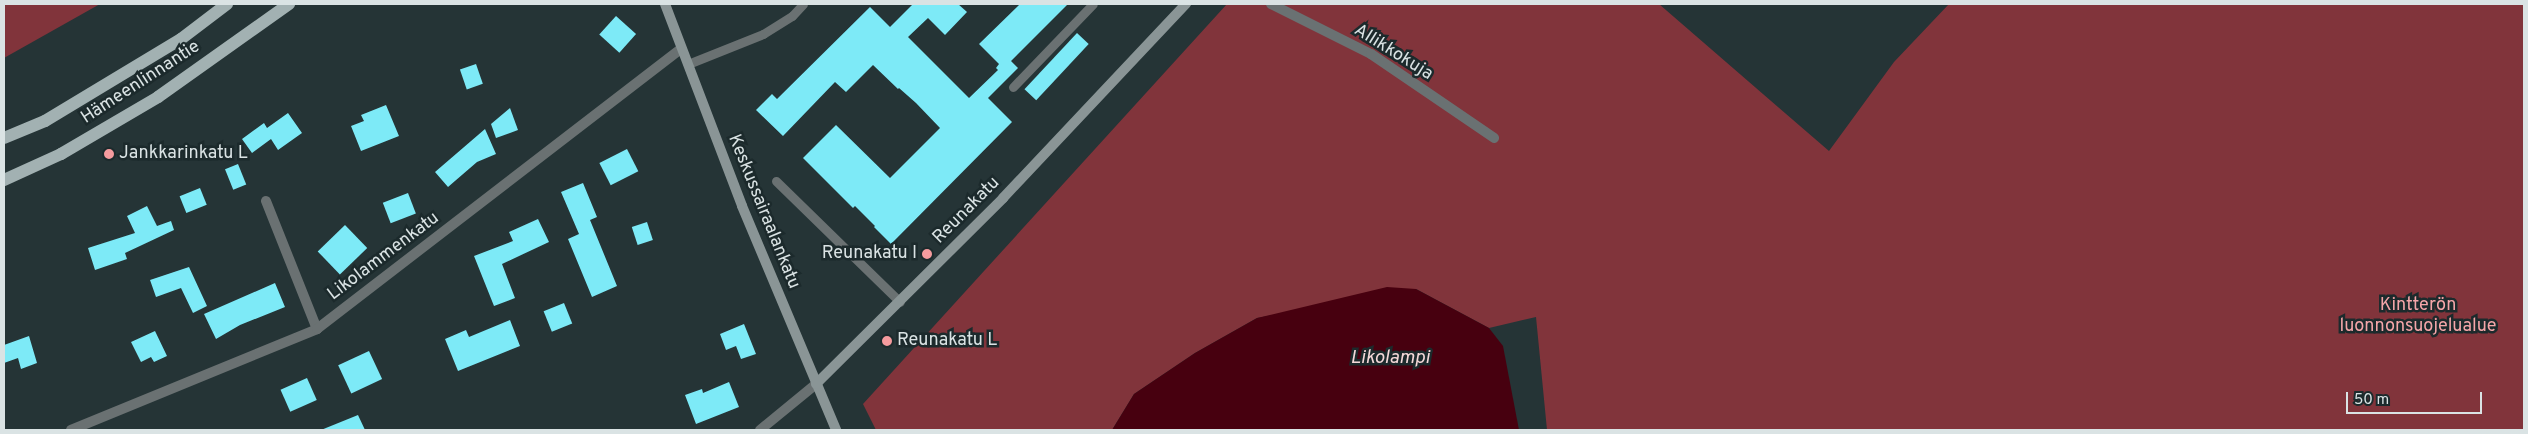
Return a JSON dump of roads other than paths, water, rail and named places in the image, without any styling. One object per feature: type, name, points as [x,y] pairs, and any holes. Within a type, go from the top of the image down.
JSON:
[{"type":"main road","name":"Hämeenlinnantie","points":[[4,138],[45,121],[181,40],[227,4]]},
{"type":"main road","name":"Hämeenlinnantie","points":[[4,180],[61,154],[158,97],[289,4]]},
{"type":"street","name":"Keskussairaalankatu","points":[[666,4],[681,49],[742,206],[836,430]]},
{"type":"street","name":"Reunakatu","points":[[760,430],[816,384],[900,302],[1003,198],[1186,4]]},
{"type":"street","name":"Allikkokuja","points":[[1271,4],[1371,54],[1494,138]]},
{"type":"street","name":"Likolammenkatu","points":[[71,430],[317,329],[681,49]]},
{"type":"street","points":[[266,201],[317,329]]},
{"type":"lane","points":[[688,64],[763,34],[792,16],[804,4]]},
{"type":"lane","points":[[1013,87],[1093,4]]},
{"type":"lane","points":[[776,181],[900,302]]},
{"type":"water","name":"Likolampi","points":[[1387,287],[1416,289],[1489,328],[1503,346],[1519,430],[1112,430],[1134,394],[1195,353],[1257,318]]},
{"type":"place","name":"Jankkarinkatu L","points":[[109,154]]},
{"type":"place","name":"Reunakatu I","points":[[927,254]]},
{"type":"place","name":"Reunakatu L","points":[[887,341]]},
{"type":"park label","name":"Kintterön luonnonsuojelualue","points":[[2418,317]]}]
